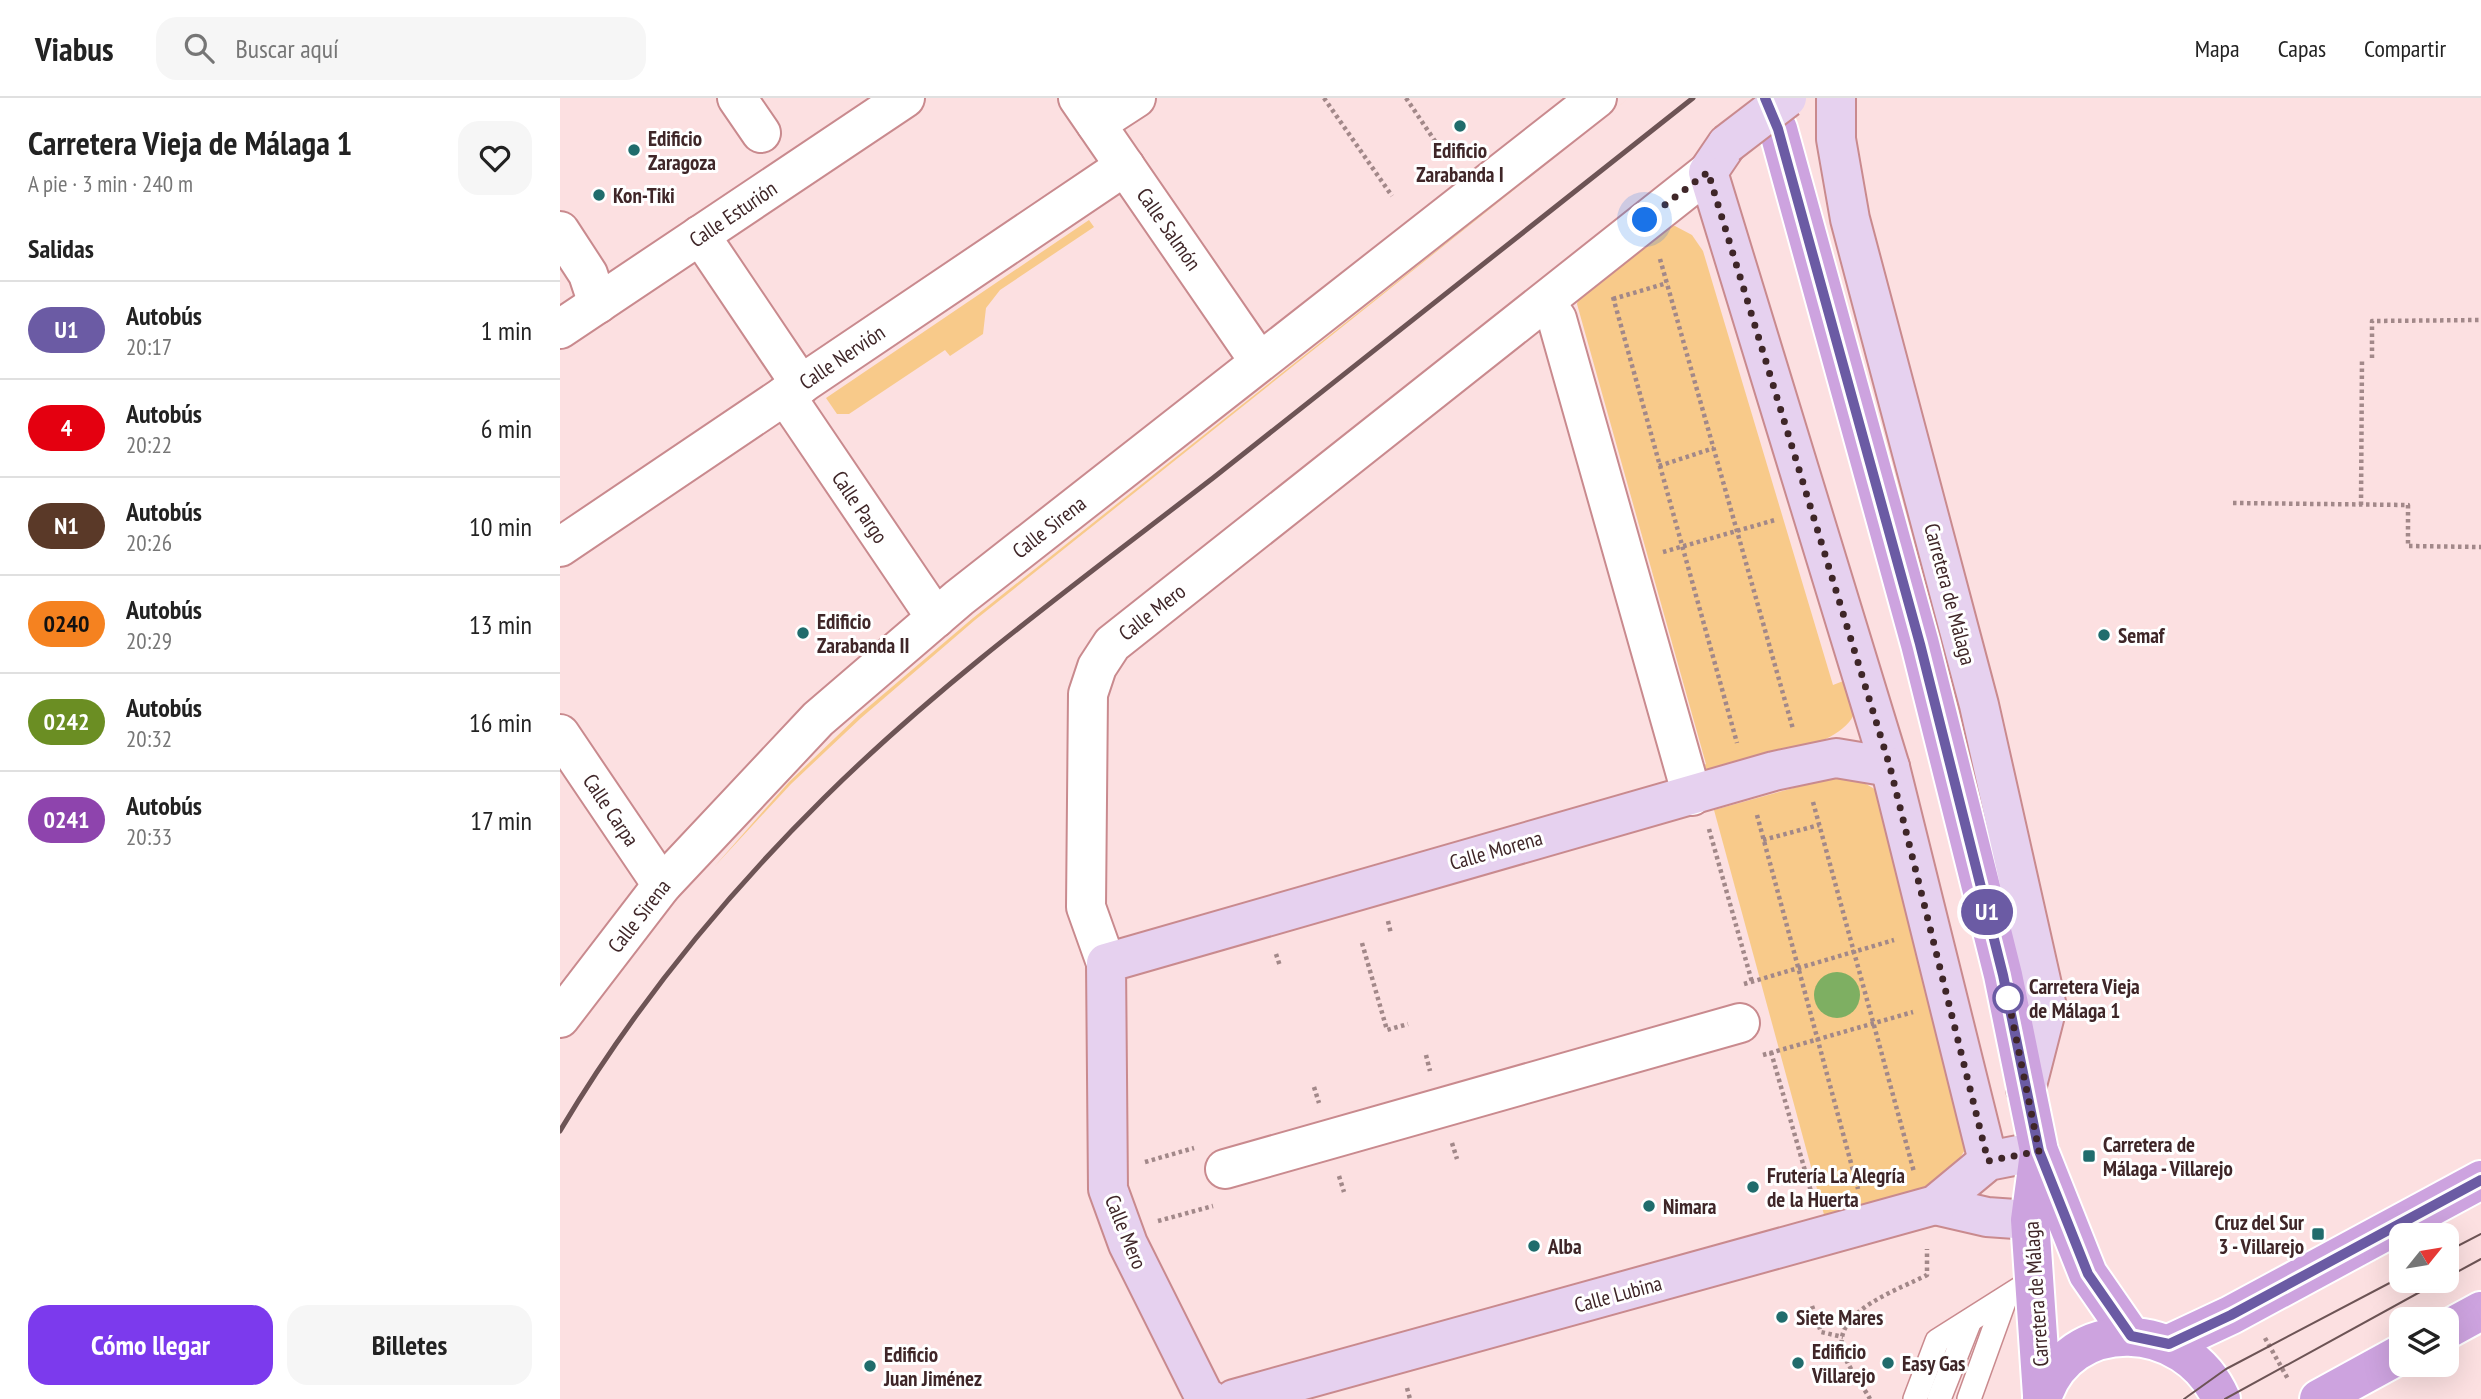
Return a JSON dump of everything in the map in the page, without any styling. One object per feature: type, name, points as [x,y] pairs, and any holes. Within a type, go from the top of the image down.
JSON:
[{"type":"main road","name":"Carretera de Málaga","points":[[1783,113],[2003,975],[2039,1151],[2088,1274],[2131,1336]]},
{"type":"main road","name":"Carretera de Málaga","points":[[2039,1151],[2020,1289],[2042,1397]]},
{"type":"main road","points":[[2169,1344],[2231,1315],[2481,1181]]},
{"type":"main road","points":[[2459,1323],[2481,1311]]},
{"type":"main road","points":[[2042,1397],[2057,1371],[2077,1352],[2104,1340],[2131,1336],[2169,1344],[2203,1368],[2221,1399]]},
{"type":"main road","points":[[2306,1395],[2389,1359]]},
{"type":"street","points":[[737,98],[761,133]]},
{"type":"street","name":"Calle Esturión","points":[[560,329],[905,98]]},
{"type":"street","points":[[1087,111],[1136,98]]},
{"type":"street","name":"Calle Sirena","points":[[560,1018],[662,885],[818,719],[936,618],[1259,361],[1597,98]]},
{"type":"street","name":"Carretera de Málaga","points":[[1838,98],[1836,139],[1850,219],[1979,705],[2047,1007],[2026,1089]]},
{"type":"street","name":"Calle Salmón","points":[[1087,111],[1259,361]]},
{"type":"street","name":"Carretera de Málaga","points":[[1717,158],[1783,113]]},
{"type":"street","points":[[1717,158],[1890,767],[1988,1161],[2039,1151]]},
{"type":"street","name":"Calle Mero","points":[[1207,1399],[1128,1244],[1108,1189],[1105,963],[1086,906],[1088,694],[1097,667],[1112,644],[1545,302],[1717,158]]},
{"type":"street","name":"Calle Nervión","points":[[560,547],[1125,166]]},
{"type":"street","points":[[560,231],[588,274],[598,304]]},
{"type":"street","name":"Calle Pargo","points":[[700,235],[793,390],[936,618]]},
{"type":"street","points":[[1545,302],[1557,319],[1692,796]]},
{"type":"street","name":"Calle Carpa","points":[[560,734],[662,885]]},
{"type":"street","name":"Calle Morena","points":[[1105,963],[1774,771],[1836,758],[1890,767]]},
{"type":"street","points":[[1225,1169],[1740,1023]]},
{"type":"street","name":"Calle Lubina","points":[[1234,1399],[1925,1190],[1988,1161]]},
{"type":"street","points":[[1925,1190],[1987,1217],[2030,1220]]},
{"type":"lane","points":[[1915,1399],[1937,1341],[2020,1289]]},
{"type":"lane","points":[[1969,1399],[2020,1289]]},
{"type":"lane","points":[[1938,1399],[1969,1323]]},
{"type":"path","points":[[1324,98],[1392,196]]},
{"type":"path","points":[[1406,98],[1445,156]]},
{"type":"path","points":[[1657,250],[1794,730]]},
{"type":"path","points":[[1613,299],[1667,283]]},
{"type":"path","points":[[1610,288],[1738,746]]},
{"type":"path","points":[[2372,358],[2372,321],[2481,320]]},
{"type":"path","points":[[2361,505],[2362,358]]},
{"type":"path","points":[[1660,466],[1714,448]]},
{"type":"path","points":[[2233,503],[2408,505],[2408,546],[2481,547]]},
{"type":"path","points":[[1656,553],[1786,517]]},
{"type":"path","points":[[1810,794],[1853,952],[1925,1190]]},
{"type":"path","points":[[1755,809],[1859,1193]]},
{"type":"path","points":[[1763,840],[1819,825]]},
{"type":"path","points":[[1752,982],[1900,938]]},
{"type":"path","points":[[1362,943],[1387,1030],[1408,1024]]},
{"type":"path","points":[[1772,1052],[1920,1010]]},
{"type":"path","points":[[1134,1165],[1167,1155]]},
{"type":"path","points":[[1151,1223],[1186,1213]]},
{"type":"path","points":[[1870,1399],[1842,1347],[1844,1328],[1854,1313],[1927,1275],[1924,1250]]},
{"type":"path","points":[[1812,1306],[1821,1332],[1843,1337]]},
{"type":"path","points":[[2264,1335],[2306,1395]]},
{"type":"shaded area","points":[[1629,98],[975,620],[861,718],[791,784],[714,867],[789,782],[859,715],[973,618]]},
{"type":"shaded area","points":[[1089,220],[1094,227],[1000,290],[986,308],[983,334],[950,356],[945,350],[849,414],[837,414],[826,398]]},
{"type":"shaded area","points":[[1675,226],[1692,235],[1703,251],[1833,685],[1851,678],[1856,702],[1853,716],[1844,727],[1829,737],[1788,754],[1709,776],[1698,768],[1706,764],[1577,304],[1580,291],[1660,227]]},
{"type":"shaded area","points":[[1830,778],[1863,783],[1876,790],[1889,803],[1967,1146],[1952,1172],[1931,1191],[1826,1222],[1714,810]]},
{"type":"shaded area","points":[[1837,972],[1853,979],[1860,995],[1853,1011],[1837,1018],[1821,1011],[1814,995],[1821,979]]},
{"type":"tram line","points":[[2459,1245],[2481,1234]]},
{"type":"tram line","points":[[2459,1271],[2481,1259]]},
{"type":"tram line","points":[[2184,1399],[2226,1369],[2389,1283]]},
{"type":"tram line","points":[[2225,1399],[2418,1293]]},
{"type":"railway","points":[[560,1131],[618,1041],[715,915],[787,836],[869,755],[1014,632],[1693,98]]},
{"type":"bus line","name":"U1","points":[[1765,98],[1778,129],[1920,644],[2003,975],[2039,1151],[2069,1232],[2088,1274],[2108,1307],[2131,1336],[2169,1344],[2231,1315],[2481,1180]]},
{"type":"place","name":"Edificio Zarabanda I","points":[[1460,126]]},
{"type":"place","name":"Edificio Zaragoza","points":[[634,150]]},
{"type":"place","name":"Kon-Tiki","points":[[599,195]]},
{"type":"place","name":"Edificio Zarabanda II","points":[[803,633]]},
{"type":"place","name":"Semaf","points":[[2104,635]]},
{"type":"place","name":"Carretera Vieja de Málaga 1","points":[[2008,998]]},
{"type":"place","name":"Carretera de Málaga - Villarejo","points":[[2089,1156]]},
{"type":"place","name":"Frutería La Alegría de la Huerta","points":[[1753,1187]]},
{"type":"place","name":"Nimara","points":[[1649,1206]]},
{"type":"place","name":"Cruz del Sur 3 - Villarejo","points":[[2318,1234]]},
{"type":"place","name":"Alba","points":[[1534,1246]]},
{"type":"place","name":"Siete Mares","points":[[1782,1317]]},
{"type":"place","name":"Edificio Villarejo","points":[[1798,1363]]},
{"type":"place","name":"Easy Gas","points":[[1888,1363]]},
{"type":"place","name":"Edificio Juan Jiménez","points":[[870,1366]]},
{"type":"route","points":[[1645,220],[1708,172],[1890,767],[1916,860],[1965,1074],[1988,1161],[2039,1151],[2008,998]]}]
